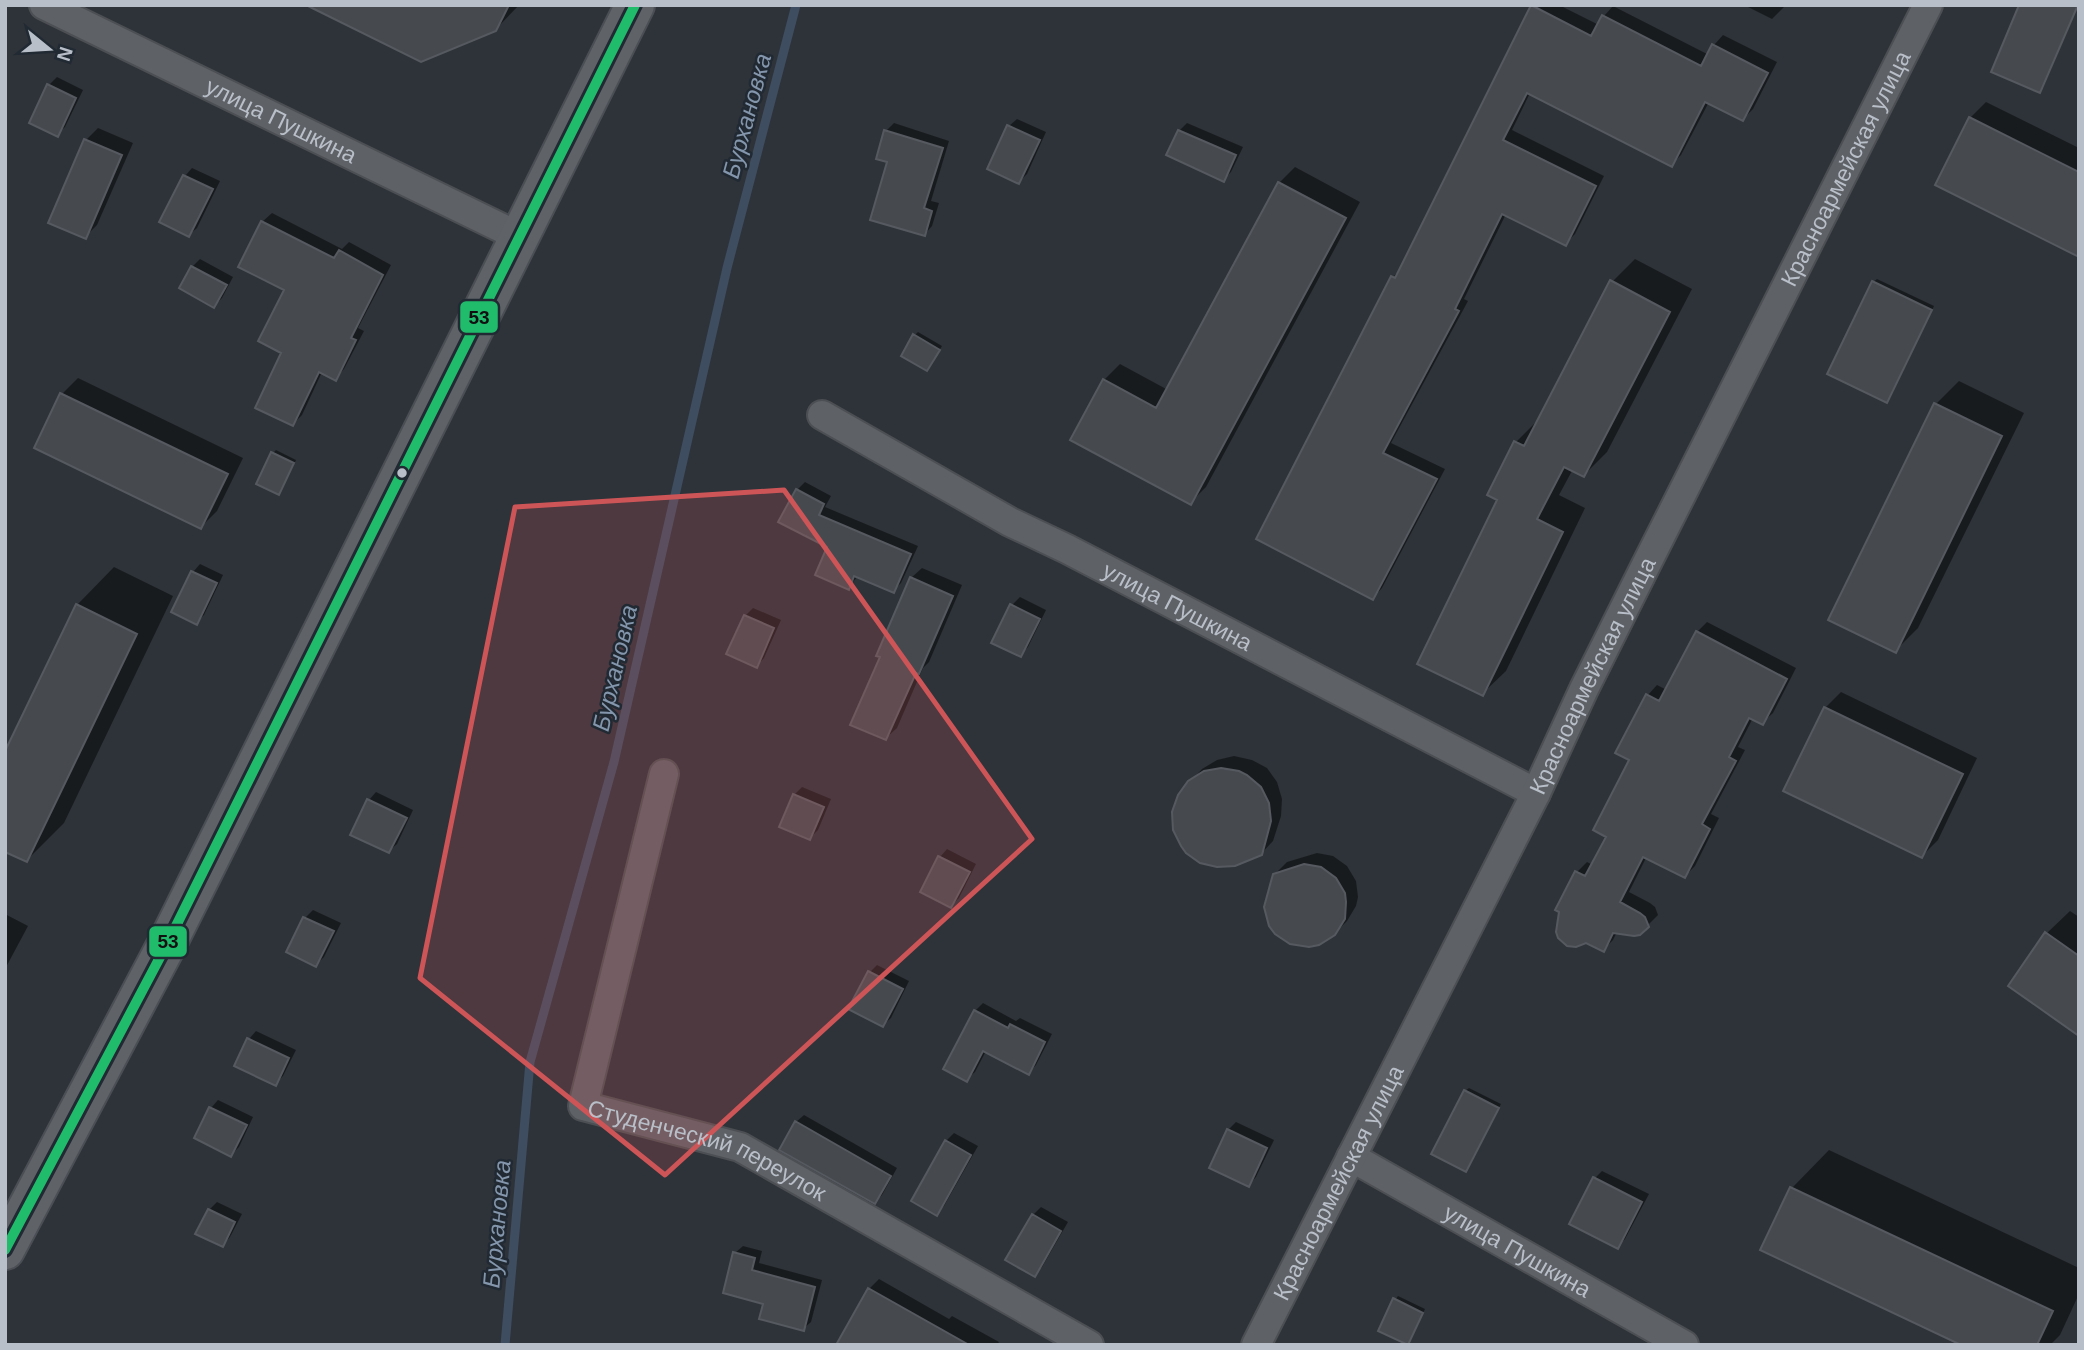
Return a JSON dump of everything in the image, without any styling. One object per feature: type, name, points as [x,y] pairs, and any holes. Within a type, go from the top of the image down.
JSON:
[{"type":"main road","points":[[5,1250],[167,944],[635,5]]},
{"type":"street","name":"улица Пушкина","points":[[44,5],[520,237]]},
{"type":"street","name":"Красноармейская улица","points":[[1256,1345],[1928,5]]},
{"type":"street","name":"улица Пушкина","points":[[822,415],[1010,522],[1067,549],[1535,793]]},
{"type":"street","name":"Студенческий переулок","points":[[664,774],[583,1106],[740,1147],[1089,1345]]},
{"type":"street","name":"улица Пушкина","points":[[1351,1157],[1684,1345]]},
{"type":"highlighted area","points":[[784,490],[1032,839],[665,1175],[420,978],[515,507]]},
{"type":"building","points":[[306,5],[509,5],[496,31],[421,62]]},
{"type":"building","points":[[1531,5],[1591,36],[1602,15],[1701,66],[1712,44],[1768,73],[1743,121],[1705,102],[1672,167],[1527,93],[1503,140],[1596,186],[1566,246],[1502,214],[1455,309],[1459,311],[1383,453],[1437,479],[1373,600],[1256,539],[1391,276],[1395,278]]},
{"type":"building","points":[[2019,5],[2078,5],[2040,93],[1991,72]]},
{"type":"building","points":[[47,84],[76,98],[58,137],[29,123]]},
{"type":"building","points":[[1969,117],[2079,172],[2079,257],[1935,185]]},
{"type":"building","points":[[1007,125],[1040,140],[1019,184],[987,169]]},
{"type":"building","points":[[884,130],[943,148],[924,208],[932,211],[925,236],[870,220],[887,162],[876,159]]},
{"type":"building","points":[[1178,130],[1236,155],[1224,182],[1166,155]]},
{"type":"building","points":[[84,139],[122,155],[86,239],[48,223]]},
{"type":"building","points":[[183,175],[213,189],[189,237],[159,222]]},
{"type":"building","points":[[1278,182],[1346,218],[1191,505],[1070,440],[1103,379],[1156,408]]},
{"type":"building","points":[[261,221],[334,258],[339,250],[383,275],[351,338],[356,340],[336,381],[319,372],[293,426],[255,408],[281,353],[258,341],[284,290],[238,267]]},
{"type":"building","points":[[191,266],[227,285],[214,308],[179,288]]},
{"type":"building","points":[[1610,280],[1670,312],[1584,477],[1564,467],[1537,519],[1563,532],[1483,696],[1417,664],[1497,500],[1487,495],[1514,441],[1524,446]]},
{"type":"building","points":[[1872,281],[1932,310],[1887,403],[1827,374]]},
{"type":"building","points":[[913,334],[940,350],[927,371],[901,356]]},
{"type":"building","points":[[60,393],[228,474],[201,529],[34,448]]},
{"type":"building","points":[[1934,403],[2002,436],[1896,653],[1828,620]]},
{"type":"building","points":[[271,452],[294,463],[279,495],[256,484]]},
{"type":"building","points":[[796,489],[824,504],[819,515],[911,554],[894,593],[854,576],[849,590],[815,575],[827,547],[778,522]]},
{"type":"building","points":[[191,571],[217,583],[197,625],[171,612]]},
{"type":"building","points":[[910,577],[953,596],[886,740],[850,725],[880,657],[876,656]]},
{"type":"building","points":[[76,604],[137,634],[27,862],[5,852],[5,751]]},
{"type":"building","points":[[1010,604],[1040,619],[1021,657],[991,643]]},
{"type":"building","points":[[744,615],[774,628],[757,668],[726,654]]},
{"type":"building","points":[[1696,631],[1787,679],[1763,725],[1749,718],[1729,757],[1736,761],[1702,824],[1710,829],[1685,878],[1643,857],[1620,902],[1645,917],[1649,927],[1640,935],[1634,936],[1613,933],[1604,952],[1586,943],[1576,947],[1567,946],[1558,938],[1556,932],[1559,912],[1555,910],[1575,871],[1585,876],[1606,837],[1593,830],[1629,760],[1615,753],[1646,694],[1659,701]]},
{"type":"building","points":[[1824,707],[1963,774],[1922,858],[1783,791]]},
{"type":"building","points":[[1221,768],[1239,771],[1261,787],[1269,803],[1271,821],[1262,855],[1235,866],[1217,867],[1200,863],[1186,853],[1173,830],[1172,812],[1178,795],[1188,781],[1204,771]]},
{"type":"building","points":[[793,794],[824,807],[810,840],[779,827]]},
{"type":"building","points":[[367,799],[407,818],[389,853],[350,835]]},
{"type":"building","points":[[938,856],[970,872],[951,908],[920,892]]},
{"type":"building","points":[[1304,864],[1321,867],[1336,878],[1345,893],[1346,902],[1345,919],[1335,935],[1319,945],[1309,947],[1290,944],[1275,934],[1269,926],[1264,907],[1273,874]]},
{"type":"building","points":[[303,917],[334,931],[316,967],[286,952]]},
{"type":"building","points":[[2045,932],[2079,956],[2079,1036],[2008,986]]},
{"type":"building","points":[[868,971],[903,989],[883,1027],[848,1009]]},
{"type":"building","points":[[974,1010],[1008,1028],[1010,1024],[1045,1042],[1029,1075],[983,1051],[967,1082],[943,1069]]},
{"type":"building","points":[[247,1038],[289,1058],[276,1086],[234,1066]]},
{"type":"building","points":[[1464,1090],[1499,1108],[1466,1172],[1431,1154]]},
{"type":"building","points":[[209,1107],[247,1125],[231,1157],[194,1138]]},
{"type":"building","points":[[795,1121],[891,1176],[875,1204],[779,1150]]},
{"type":"building","points":[[1227,1129],[1267,1148],[1249,1187],[1209,1168]]},
{"type":"building","points":[[945,1140],[971,1155],[937,1216],[911,1201]]},
{"type":"building","points":[[1593,1177],[1642,1202],[1618,1249],[1569,1224]]},
{"type":"building","points":[[1790,1187],[2053,1311],[2037,1345],[1961,1345],[1760,1250]]},
{"type":"building","points":[[208,1209],[235,1222],[223,1247],[195,1234]]},
{"type":"building","points":[[1032,1214],[1061,1231],[1035,1277],[1005,1260]]},
{"type":"building","points":[[733,1252],[755,1258],[752,1270],[815,1287],[804,1331],[759,1319],[763,1304],[723,1293]]},
{"type":"building","points":[[868,1288],[969,1345],[836,1345]]},
{"type":"building","points":[[1393,1298],[1423,1313],[1408,1345],[1378,1331]]},
{"type":"waterway","name":"Бурхановка","points":[[505,1345],[530,1062],[614,762],[727,268],[796,5]]},
{"type":"transit line","name":"53","points":[[5,1250],[167,944],[635,5]]}]
